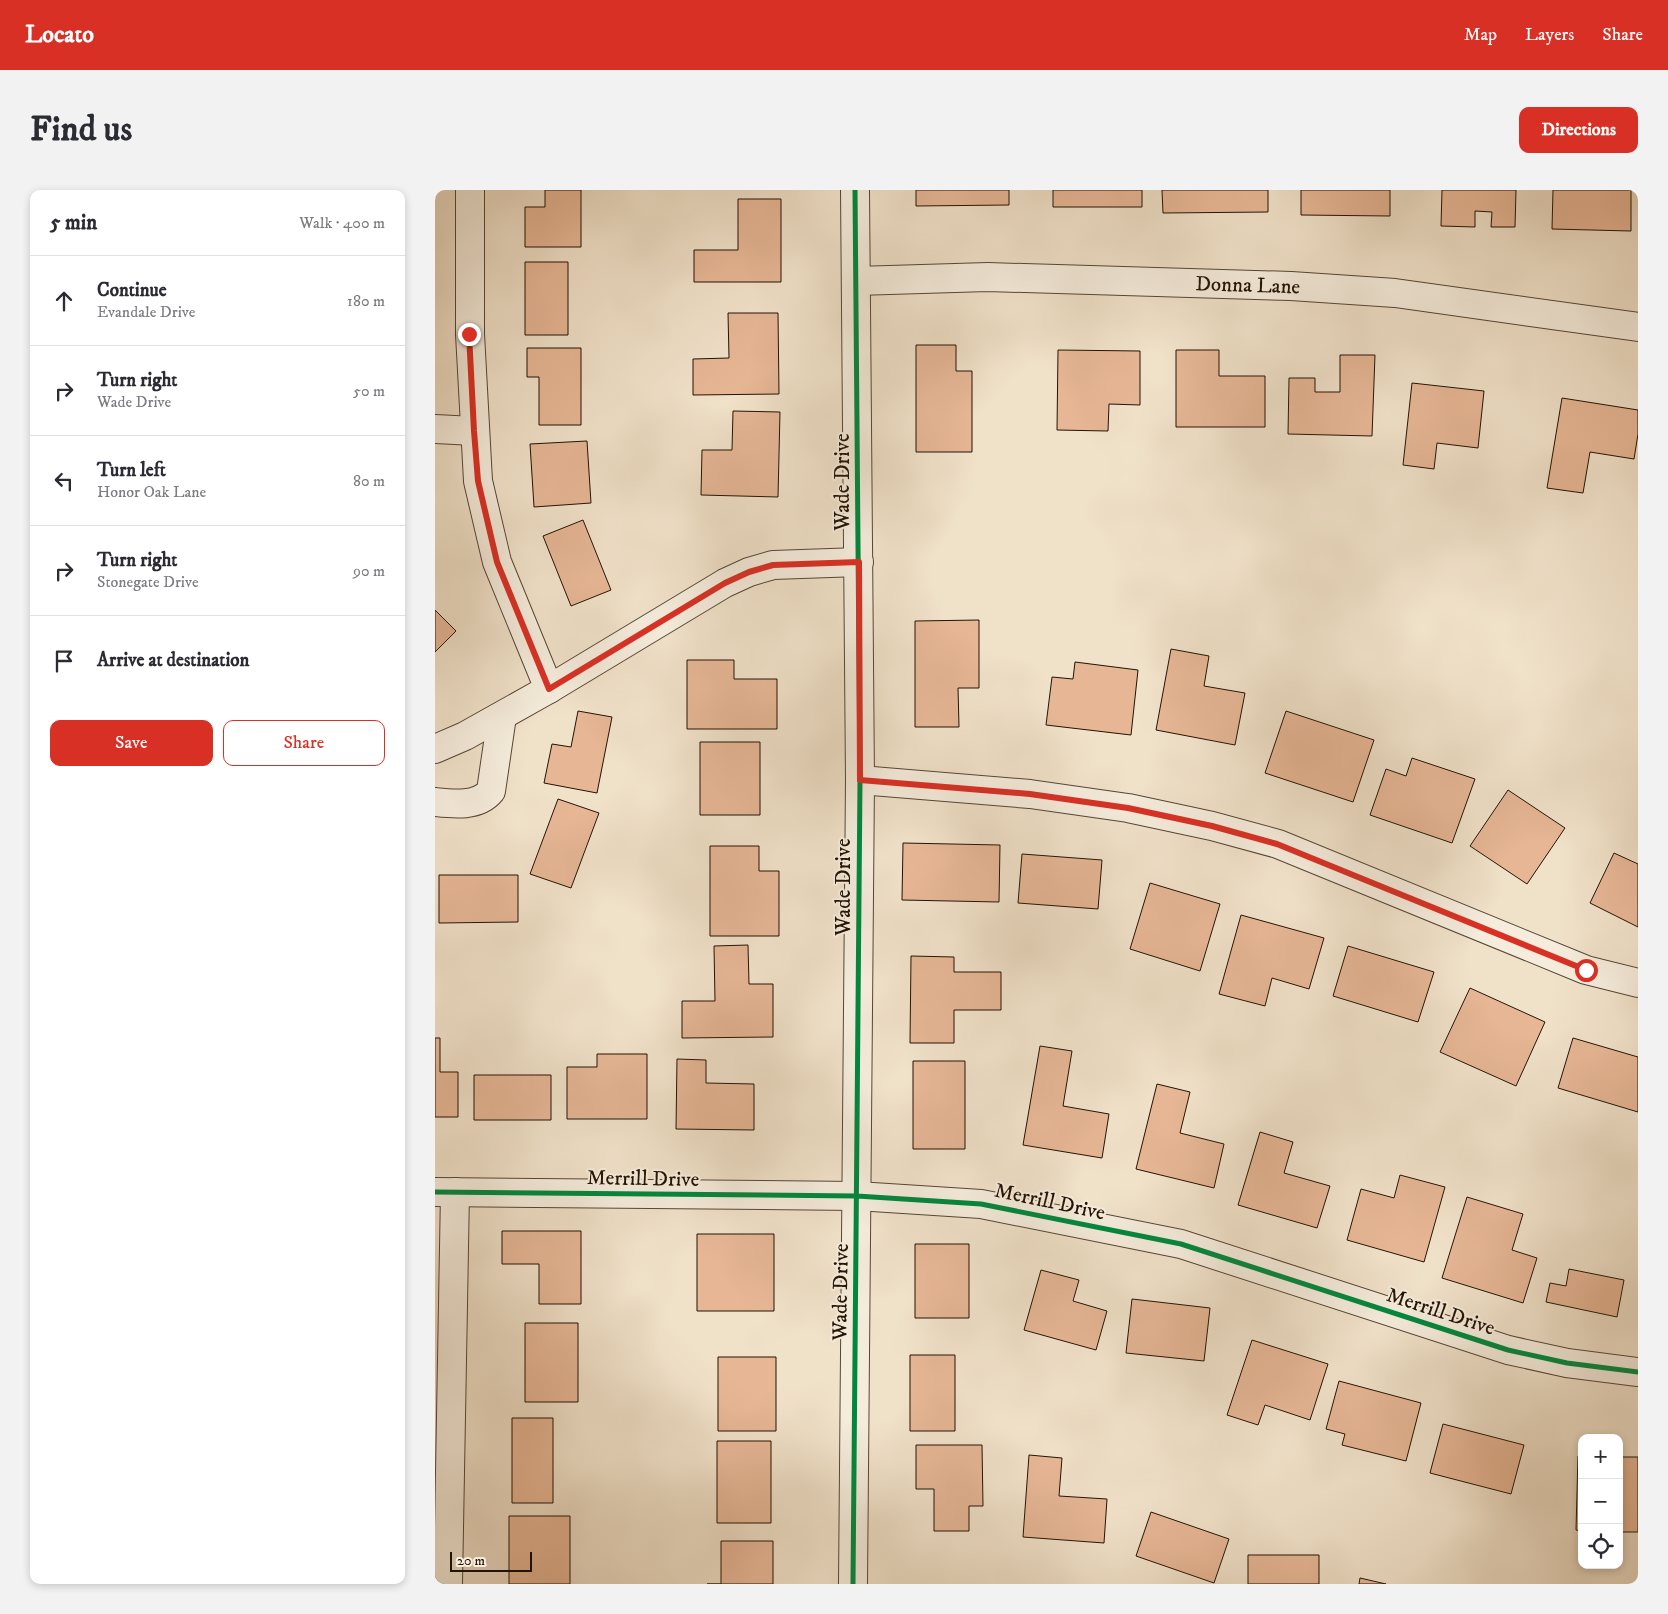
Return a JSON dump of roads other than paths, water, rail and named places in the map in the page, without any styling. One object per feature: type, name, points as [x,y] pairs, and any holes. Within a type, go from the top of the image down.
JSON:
[{"type":"street","points":[[470,190],[469,334],[478,481],[497,562],[549,689]]},
{"type":"street","name":"Wade Drive","points":[[855,190],[860,780],[857,1196],[859,1583]]},
{"type":"street","name":"Donna Lane","points":[[856,281],[988,277],[1291,286],[1395,293],[1638,327]]},
{"type":"street","points":[[435,429],[474,431]]},
{"type":"street","points":[[435,748],[465,736],[502,716],[725,583],[749,572],[773,565],[859,562]]},
{"type":"street","points":[[435,802],[472,802],[486,796],[491,791],[502,716]]},
{"type":"street","points":[[860,780],[1030,794],[1128,808],[1212,826],[1277,844],[1586,970],[1638,984]]},
{"type":"street","points":[[445,1192],[448,1584]]},
{"type":"street","name":"Merrill Drive","points":[[445,1192],[857,1196],[981,1204],[1181,1244],[1507,1350],[1567,1363],[1638,1372]]}]
